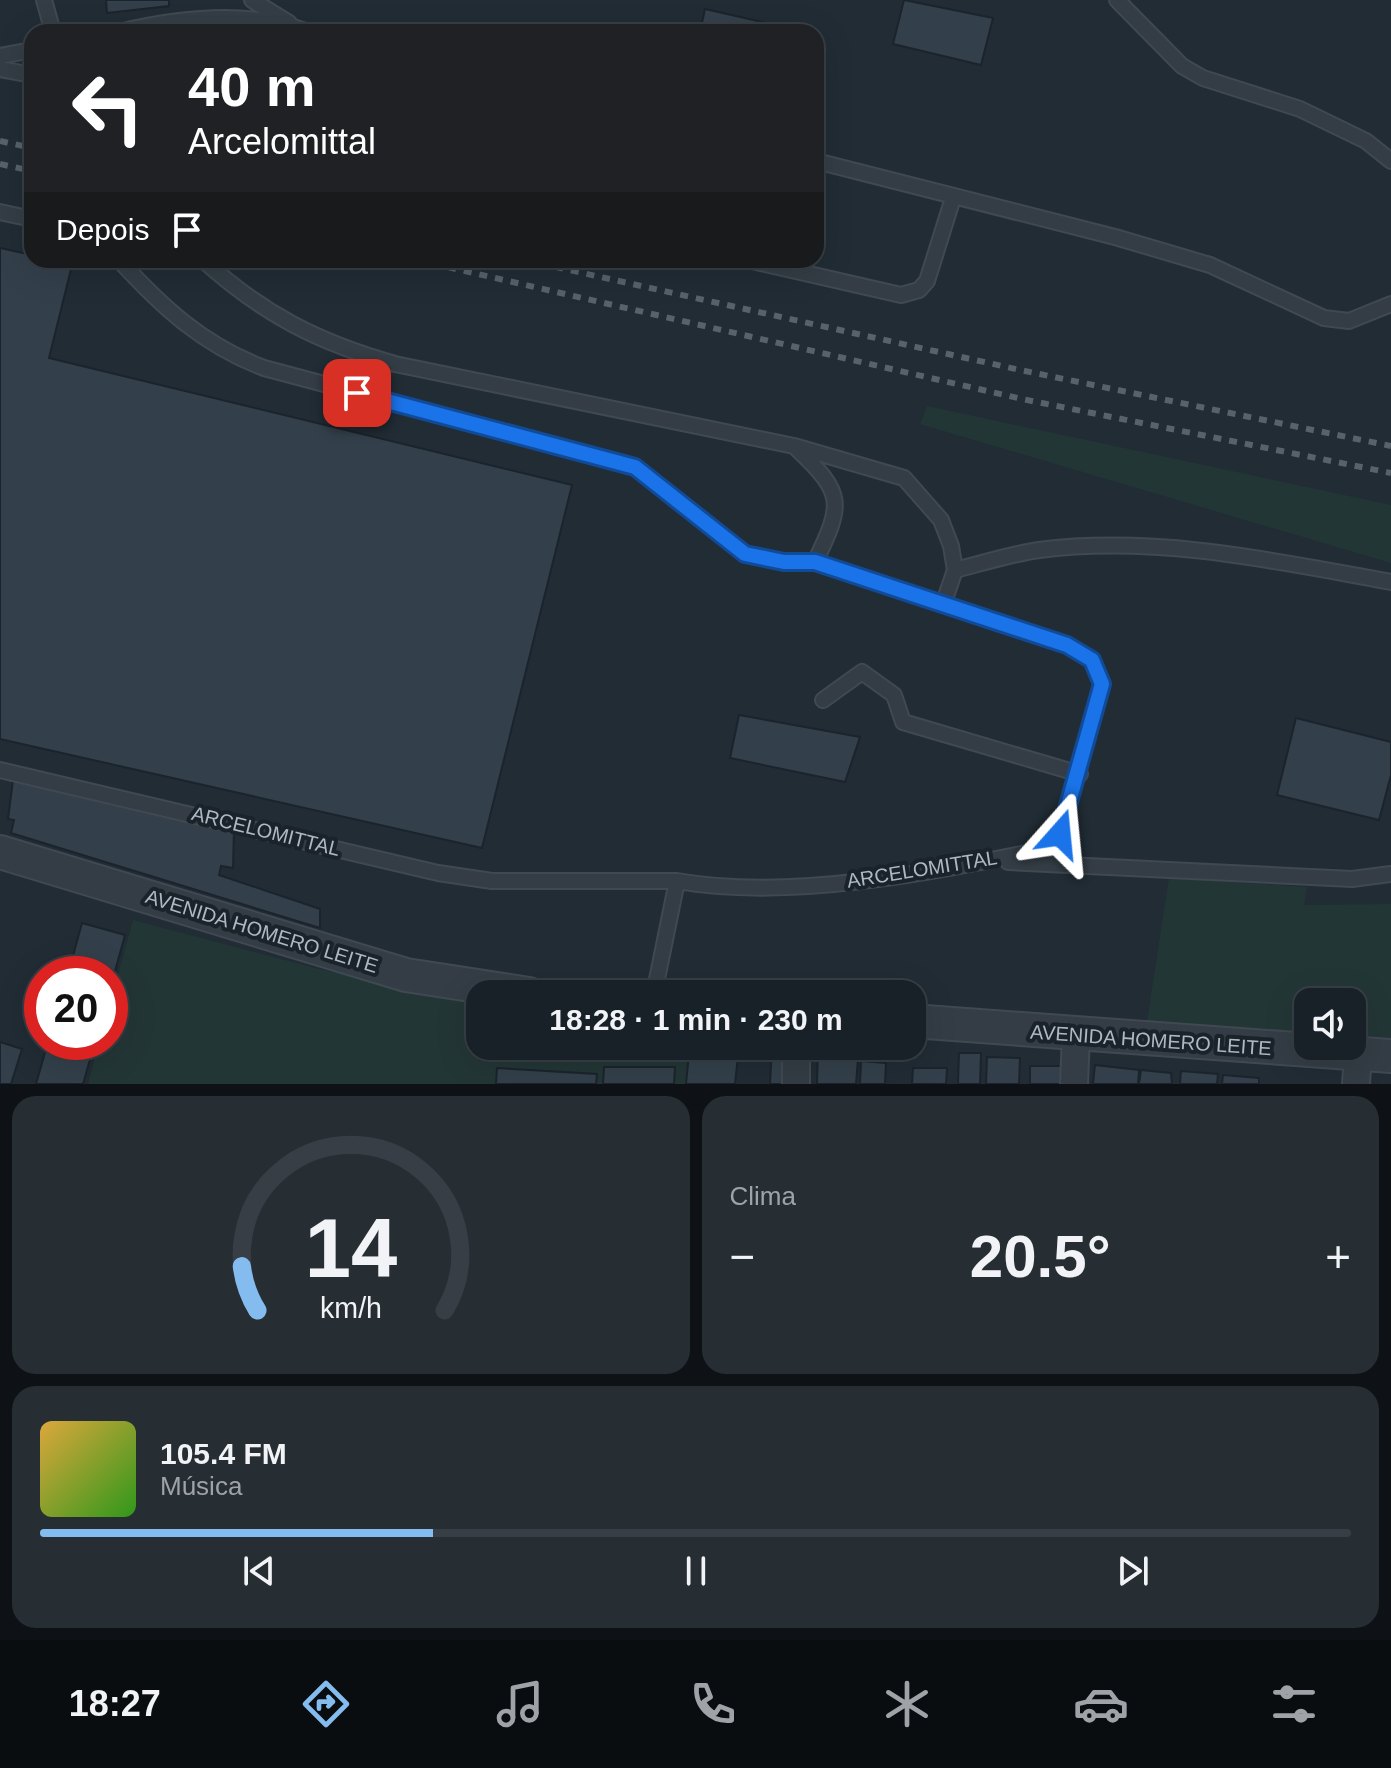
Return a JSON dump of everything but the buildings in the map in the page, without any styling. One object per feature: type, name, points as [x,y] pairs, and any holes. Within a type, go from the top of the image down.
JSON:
[{"type":"street","name":"AVENIDA HOMERO LEITE","points":[[0,852],[406,975],[466,984]]},
{"type":"street","name":"AVENIDA HOMERO LEITE","points":[[926,1022],[1076,1035],[1357,1069],[1391,1056]]},
{"type":"street","points":[[1074,1084],[1076,1035]]},
{"type":"street","points":[[796,1060],[796,1084]]},
{"type":"lane","points":[[44,0],[51,24]]},
{"type":"lane","points":[[252,0],[293,24]]},
{"type":"lane","points":[[1117,0],[1182,66],[1203,78],[1300,109],[1366,141],[1391,161]]},
{"type":"lane","points":[[152,24],[168,20],[232,18],[268,24]]},
{"type":"lane","points":[[0,56],[24,52]]},
{"type":"lane","points":[[0,69],[24,74]]},
{"type":"lane","points":[[824,163],[1115,237],[1210,265],[1324,318],[1349,321],[1391,304]]},
{"type":"lane","points":[[783,268],[901,295],[912,294],[927,281],[953,198]]},
{"type":"lane","points":[[0,212],[24,217]]},
{"type":"lane","name":"ARCELOMITTAL","points":[[0,770],[438,873],[492,881],[677,881],[704,886],[795,889],[1046,849],[1060,834],[1080,774],[1102,684],[1092,660],[1067,645],[815,562],[784,562],[745,554],[635,467],[264,368],[227,354],[179,322],[127,268]]},
{"type":"lane","points":[[212,268],[237,291],[274,315],[336,347],[395,364],[794,446],[904,478],[941,520],[951,546],[955,570],[944,602]]},
{"type":"lane","points":[[794,446],[825,475],[837,499],[832,527],[815,562]]},
{"type":"lane","points":[[955,570],[1037,550],[1102,545],[1178,548],[1391,582]]},
{"type":"lane","points":[[823,700],[862,672],[894,695],[903,722],[1080,774]]},
{"type":"lane","points":[[979,861],[1352,879],[1391,874]]},
{"type":"lane","points":[[657,980],[677,881]]},
{"type":"shaded area","points":[[927,406],[1391,505],[1391,563],[920,424]]},
{"type":"shaded area","points":[[1169,878],[1307,887],[1304,905],[1391,904],[1391,1038],[1366,1036],[1366,988],[1294,988],[1294,1031],[1147,1021]]},
{"type":"shaded area","points":[[133,920],[319,969],[466,999],[466,1060],[733,1060],[731,1084],[88,1084],[94,1060],[128,1060],[128,956],[123,956]]},
{"type":"railway","points":[[0,141],[24,146]]},
{"type":"railway","points":[[0,164],[24,169]]},
{"type":"railway","points":[[452,268],[1022,399],[1391,473]]},
{"type":"railway","points":[[560,268],[1020,370],[1391,446]]},
{"type":"route","points":[[357,393],[635,467],[745,554],[784,562],[815,562],[1067,645],[1092,660],[1102,684],[1080,774],[1060,834]]}]
